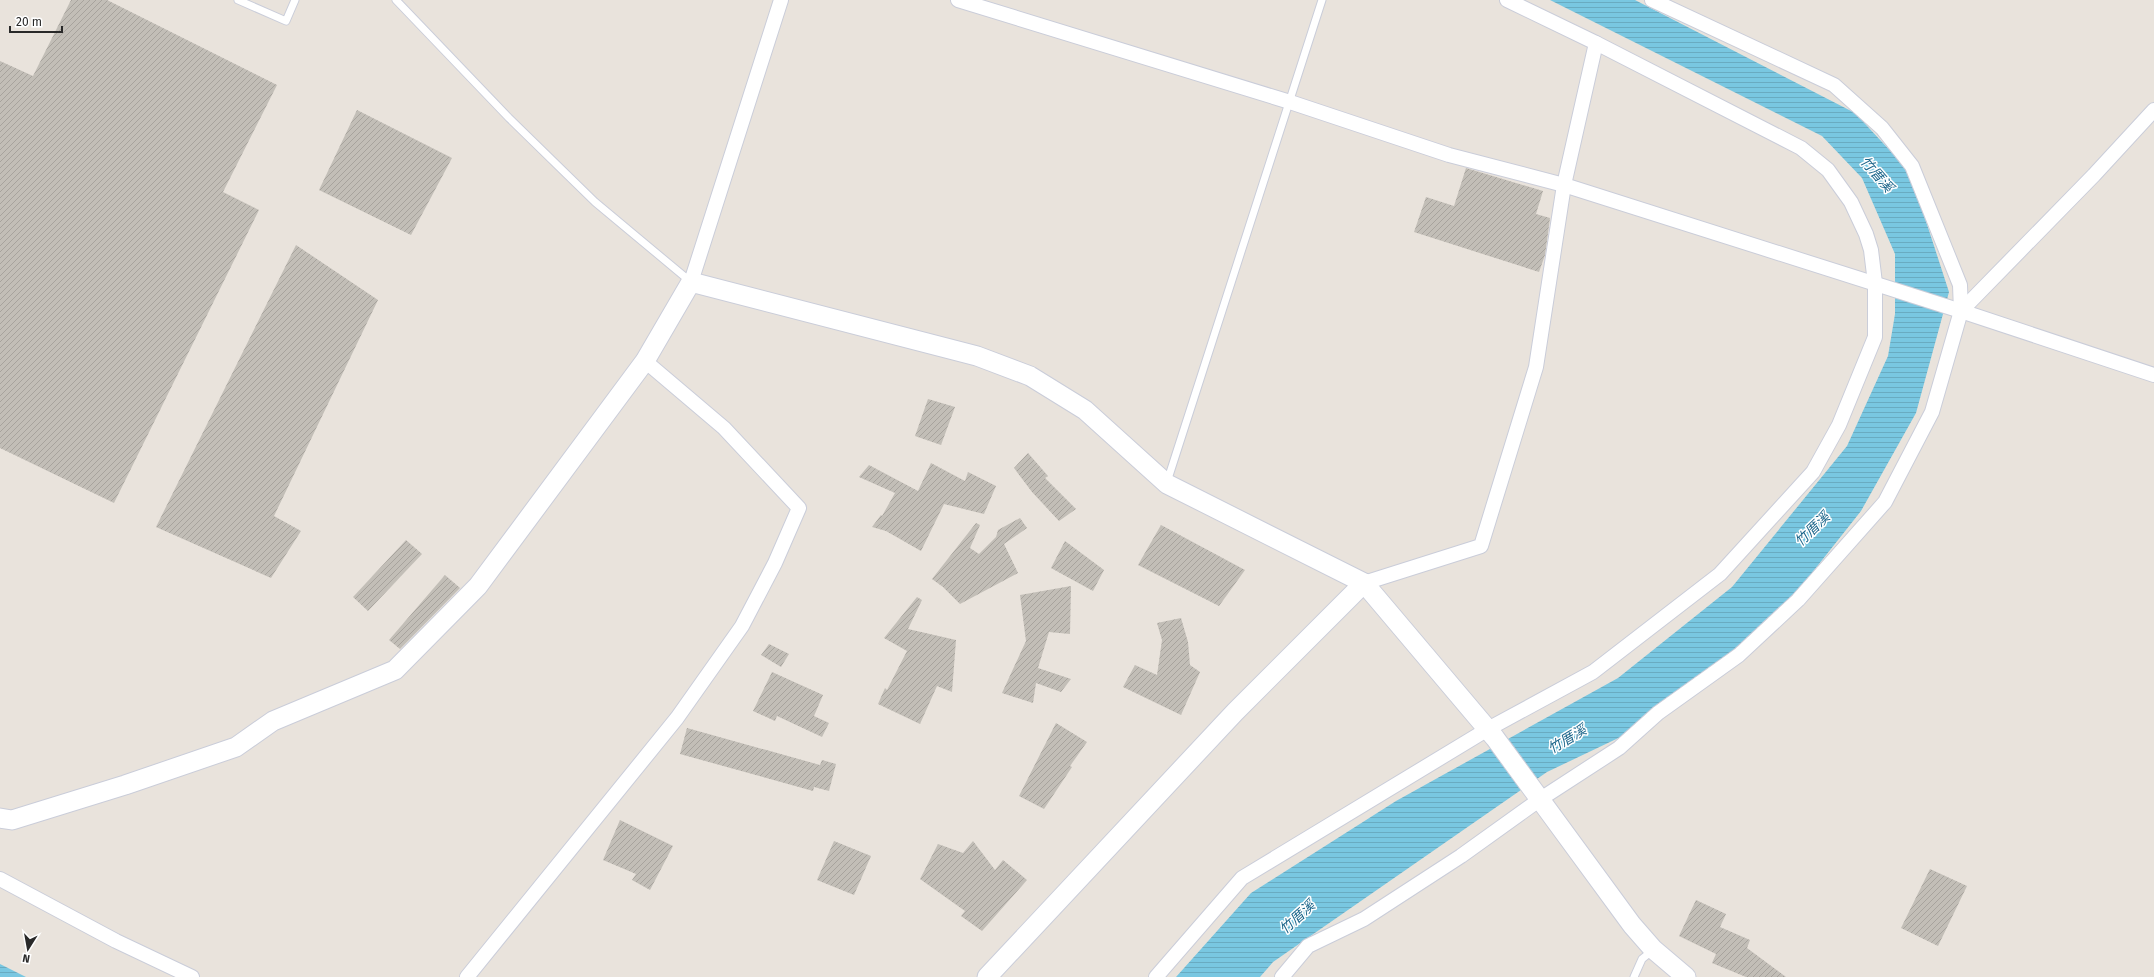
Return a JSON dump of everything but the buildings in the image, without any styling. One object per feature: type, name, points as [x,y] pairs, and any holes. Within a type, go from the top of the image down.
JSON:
[{"type":"street","points":[[0,818],[12,820],[236,747],[273,721],[395,670],[478,586],[645,361],[691,282],[781,0]]},
{"type":"street","points":[[958,0],[1290,102],[1448,155],[1564,185],[1961,310],[2154,375]]},
{"type":"street","points":[[1156,977],[1242,878],[1491,734],[1593,672],[1720,574],[1813,472],[1839,425],[1875,337],[1875,283],[1871,250],[1860,219],[1840,185],[1813,157],[1801,148],[1596,43],[1507,0]]},
{"type":"street","points":[[1282,977],[1308,946],[1364,919],[1461,856],[1539,800],[1619,748],[1658,712],[1739,655],[1798,600],[1885,502],[1932,412],[1961,310],[1960,285],[1912,166],[1882,128],[1834,85],[1652,0]]},
{"type":"street","points":[[987,977],[1235,712],[1364,583],[1481,546],[1536,367],[1564,185],[1596,43]]},
{"type":"street","points":[[1961,310],[2094,175],[2154,110]]},
{"type":"street","points":[[691,282],[977,356],[1030,376],[1085,410],[1166,484],[1364,583],[1491,734],[1632,926],[1653,950],[1686,977]]},
{"type":"street","points":[[467,977],[677,718],[734,638],[742,626],[775,563],[799,508],[724,428],[671,381],[645,361]]},
{"type":"street","points":[[0,879],[116,941],[192,977]]},
{"type":"lane","points":[[238,0],[286,21],[295,0]]},
{"type":"lane","points":[[396,0],[509,118],[594,202],[691,282]]},
{"type":"lane","points":[[1166,484],[1322,0]]},
{"type":"lane","points":[[1634,977],[1642,960],[1653,950]]},
{"type":"water","name":"竹厝溪","points":[[1550,0],[1635,0],[1855,113],[1910,172],[1949,292],[1916,413],[1861,511],[1781,612],[1721,663],[1631,732],[1547,772],[1273,962],[1260,977],[1176,977],[1251,893],[1396,801],[1618,678],[1732,587],[1847,446],[1888,356],[1895,314],[1895,254],[1862,178],[1822,136]]},
{"type":"water","points":[[0,964],[26,977],[0,977]]}]
